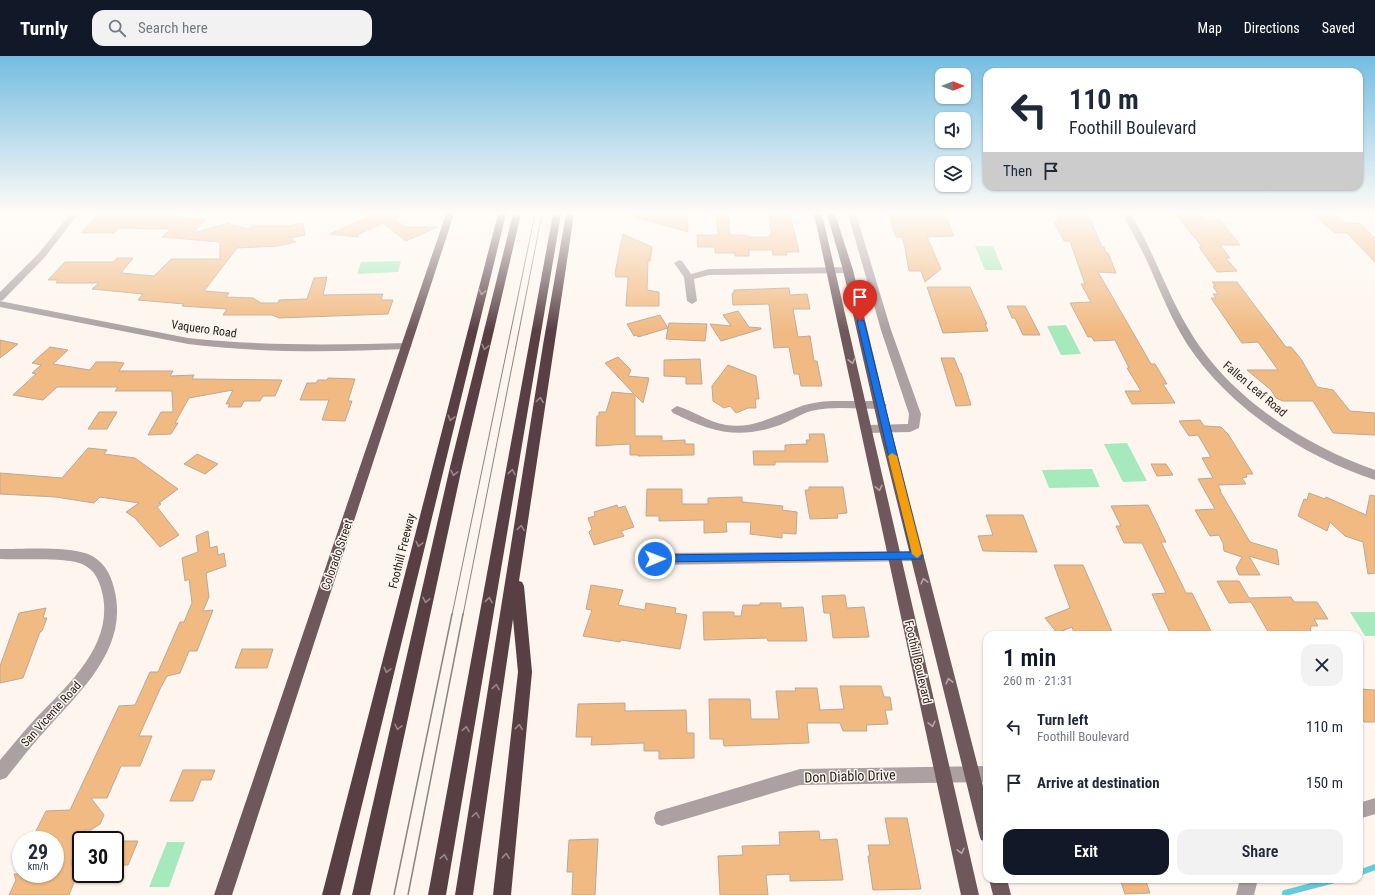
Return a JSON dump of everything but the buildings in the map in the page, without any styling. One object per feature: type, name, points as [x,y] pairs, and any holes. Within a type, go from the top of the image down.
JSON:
[{"type":"highway","name":"Foothill Freeway","points":[[331,895],[492,253]]},
{"type":"highway","points":[[361,895],[456,466],[507,253]]},
{"type":"highway","points":[[437,895],[550,253]]},
{"type":"highway","points":[[464,895],[515,567],[546,353],[563,253]]},
{"type":"highway","points":[[502,895],[525,672],[515,567]]},
{"type":"main road","name":"Colorado Street","points":[[223,895],[437,253]]},
{"type":"main road","name":"Foothill Boulevard","points":[[827,253],[970,895]]},
{"type":"main road","name":"Foothill Boulevard","points":[[843,253],[917,556],[979,773],[983,804]]},
{"type":"main road","points":[[999,883],[1002,895]]},
{"type":"street","points":[[0,298],[43,253]]},
{"type":"street","points":[[863,253],[886,330],[914,414],[915,425],[910,428],[867,429]]},
{"type":"street","name":"Fallen Leaf Road","points":[[1149,253],[1187,335],[1210,368],[1263,415],[1294,437],[1331,456],[1375,475]]},
{"type":"street","points":[[679,263],[689,277],[692,301]]},
{"type":"street","points":[[689,277],[709,272],[848,270]]},
{"type":"street","name":"Vaquero Road","points":[[0,304],[219,346],[324,349],[407,346]]},
{"type":"street","points":[[677,410],[706,425],[735,431],[756,428],[777,421],[798,411],[815,407],[881,405]]},
{"type":"street","name":"San Vicente Road","points":[[0,554],[58,554],[85,559],[104,574],[111,601],[109,628],[97,658],[74,690],[40,725],[0,772]]},
{"type":"street","points":[[655,559],[917,556]]},
{"type":"street","name":"Don Diablo Drive","points":[[662,818],[800,777],[979,773]]},
{"type":"street","points":[[1363,810],[1375,806]]},
{"type":"street","points":[[1245,895],[1248,883]]},
{"type":"green space","points":[[978,253],[996,253],[1003,270],[985,270]]},
{"type":"green space","points":[[401,261],[398,272],[357,274],[361,262]]},
{"type":"green space","points":[[1066,325],[1081,354],[1061,355],[1047,326]]},
{"type":"green space","points":[[1127,443],[1147,481],[1123,482],[1104,444]]},
{"type":"green space","points":[[1092,469],[1100,487],[1049,488],[1042,470]]},
{"type":"green space","points":[[1350,612],[1375,612],[1375,636],[1365,636]]},
{"type":"green space","points":[[167,842],[185,842],[169,887],[149,887]]},
{"type":"waterway","points":[[1363,872],[1375,867]]},
{"type":"waterway","points":[[1285,893],[1323,883]]},
{"type":"tram line","points":[[452,615],[527,253]]},
{"type":"tram line","points":[[463,615],[534,253]]},
{"type":"tram line","points":[[394,895],[452,614]]},
{"type":"tram line","points":[[408,895],[463,614]]},
{"type":"slow traffic","points":[[892,456],[917,554]]},
{"type":"route","points":[[655,559],[917,556],[860,321]]}]
